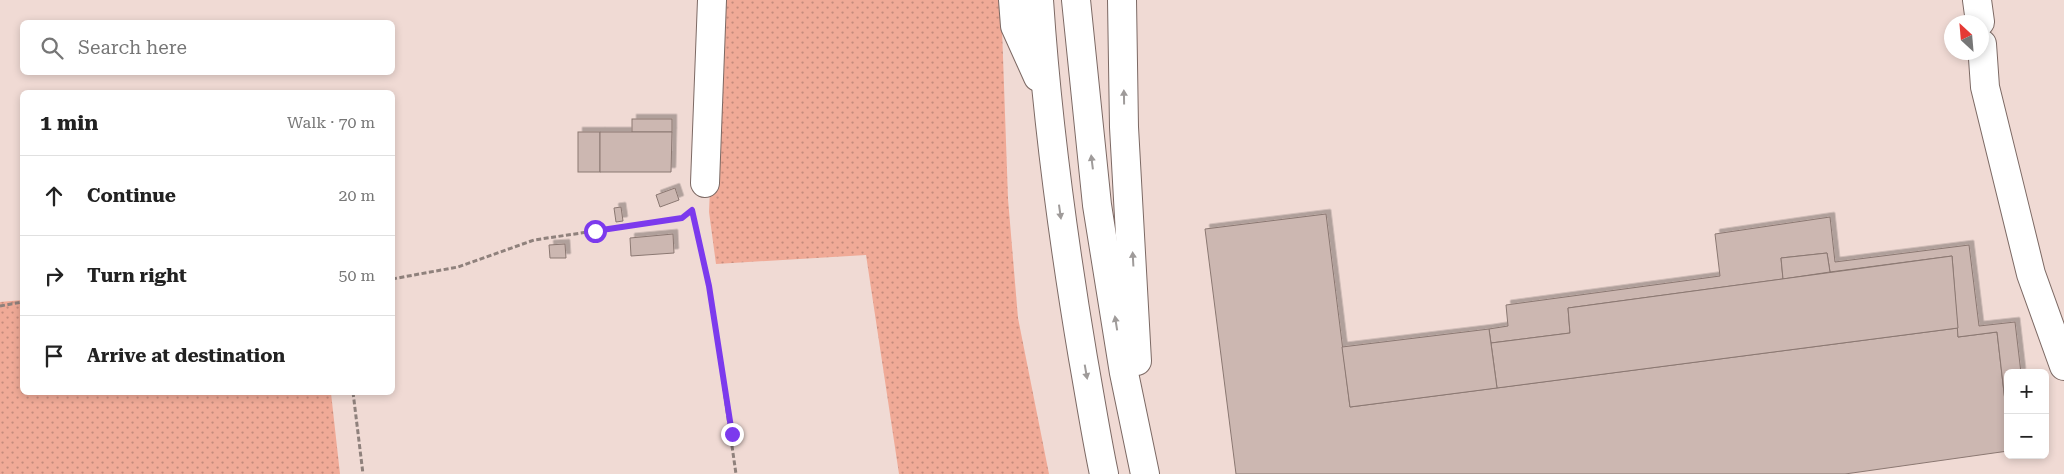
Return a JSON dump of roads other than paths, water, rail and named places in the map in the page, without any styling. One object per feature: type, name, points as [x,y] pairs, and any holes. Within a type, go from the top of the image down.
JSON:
[{"type":"main road","points":[[705,183],[712,0]]},
{"type":"main road","points":[[1013,0],[1015,26],[1046,94]]},
{"type":"main road","points":[[1040,0],[1046,94],[1067,261],[1104,474]]},
{"type":"main road","points":[[1076,0],[1097,205],[1124,373],[1143,461]]},
{"type":"main road","points":[[1122,0],[1124,127],[1133,254],[1143,461]]},
{"type":"main road","points":[[1978,0],[1979,15]]},
{"type":"main road","points":[[1983,60],[1986,87],[2032,274],[2064,366]]}]
